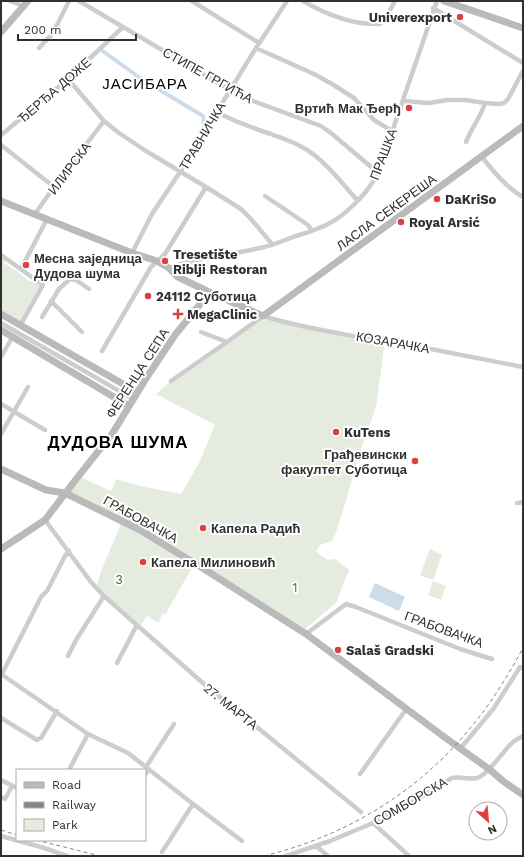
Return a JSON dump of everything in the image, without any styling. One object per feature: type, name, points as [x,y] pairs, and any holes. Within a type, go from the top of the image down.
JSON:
[{"type":"street","points":[[1,32],[25,4],[10,1]]},
{"type":"street","points":[[39,48],[53,33],[70,1]]},
{"type":"street","name":"СТИПЕ ГРГИЋА","points":[[79,1],[230,90],[253,101],[321,126],[377,172]]},
{"type":"street","points":[[192,1],[257,45],[314,74],[354,98],[374,120],[392,131]]},
{"type":"street","name":"ТРАВНИЧКА","points":[[132,253],[152,214],[180,172],[257,45],[287,1]]},
{"type":"street","points":[[303,1],[343,20],[380,24],[395,1]]},
{"type":"street","name":"ПРАШКА","points":[[169,268],[183,263],[257,249],[312,231],[331,223],[341,216],[366,191],[382,161],[437,1]]},
{"type":"street","points":[[444,1],[523,28]]},
{"type":"street","points":[[434,8],[523,63]]},
{"type":"street","name":"ЂЕРЂА ДОЖЕ","points":[[1,135],[68,79],[123,27]]},
{"type":"street","points":[[403,101],[429,103],[447,100],[461,100],[499,104],[504,103],[508,99],[523,71]]},
{"type":"street","points":[[68,79],[104,122],[146,151],[241,209],[272,244]]},
{"type":"street","points":[[466,142],[469,133],[484,108],[485,103]]},
{"type":"street","points":[[216,112],[255,129],[303,147],[325,164],[357,200]]},
{"type":"street","name":"ИЛИРСКА","points":[[35,214],[104,122]]},
{"type":"street","name":"ЛАСЛА СЕКЕРЕША","points":[[263,316],[523,126]]},
{"type":"street","points":[[1,145],[54,187]]},
{"type":"street","points":[[482,157],[498,176],[523,197]]},
{"type":"street","points":[[102,351],[151,267],[165,254],[206,187]]},
{"type":"street","points":[[265,196],[308,225],[312,231]]},
{"type":"street","points":[[1,201],[132,253],[158,261],[169,268],[178,277],[263,316]]},
{"type":"street","points":[[20,268],[47,219]]},
{"type":"street","points":[[1,255],[43,285],[1,357]]},
{"type":"street","points":[[42,318],[59,289],[70,279],[76,280],[89,289]]},
{"type":"street","name":"ФЕРЕНЦА СЕПА","points":[[1,549],[45,520],[112,434],[137,392],[175,335],[201,303],[207,291]]},
{"type":"street","points":[[51,301],[82,332]]},
{"type":"street","points":[[1,314],[137,392]]},
{"type":"street","points":[[171,381],[263,316]]},
{"type":"street","name":"КОЗАРАЧКА","points":[[263,316],[320,330],[373,340],[385,340],[523,367]]},
{"type":"street","points":[[1,323],[14,334],[131,402]]},
{"type":"street","points":[[1,330],[14,334]]},
{"type":"street","points":[[201,332],[227,342]]},
{"type":"street","points":[[1,434],[28,387]]},
{"type":"street","points":[[1,404],[45,430]]},
{"type":"street","name":"ГРАБОВАЧКА","points":[[1,468],[46,490],[65,493],[140,530],[306,634],[523,795]]},
{"type":"street","points":[[517,502],[523,502]]},
{"type":"street","name":"27. МАРТА","points":[[45,520],[91,582],[104,596],[204,684],[361,812]]},
{"type":"street","points":[[68,552],[47,591],[41,597],[2,674],[88,734],[128,753],[192,804],[242,841]]},
{"type":"street","points":[[68,656],[76,640],[104,596]]},
{"type":"street","name":"ГРАБОВАЧКА","points":[[306,634],[346,604],[352,605],[405,628],[460,649],[492,659]]},
{"type":"street","points":[[117,663],[137,625]]},
{"type":"street","points":[[460,749],[494,708],[520,667],[523,668]]},
{"type":"street","points":[[360,774],[407,708]]},
{"type":"street","points":[[1,718],[37,740],[40,738],[56,711]]},
{"type":"street","points":[[146,772],[174,724]]},
{"type":"street","points":[[70,769],[88,734]]},
{"type":"street","name":"СОМБОРСКА","points":[[286,856],[298,854],[372,823],[419,798],[450,778],[477,778],[482,776],[513,742],[523,736]]},
{"type":"street","points":[[1,780],[16,788]]},
{"type":"street","points":[[1,797],[5,799],[12,786]]},
{"type":"street","points":[[162,852],[192,804]]},
{"type":"street","points":[[372,823],[410,856]]},
{"type":"street","points":[[1,836],[16,840]]},
{"type":"street","points":[[20,841],[68,856]]},
{"type":"street","points":[[316,846],[328,856]]},
{"type":"green space","points":[[1,257],[6,260],[4,263],[30,282],[33,280],[41,286],[20,324],[17,320],[1,310]]},
{"type":"green space","name":"1","points":[[263,316],[276,320],[385,340],[376,407],[357,460],[335,535],[332,541],[320,545],[316,552],[328,560],[335,559],[349,570],[336,603],[305,629],[68,492],[78,476],[111,491],[116,479],[140,486],[181,494],[199,463],[215,425],[156,394],[171,381]]},
{"type":"green space","name":"3","points":[[121,524],[140,533],[193,566],[165,615],[163,613],[158,623],[147,616],[141,625],[107,596],[97,585],[101,571]]},
{"type":"green space","points":[[430,549],[442,555],[433,580],[420,575]]},
{"type":"green space","points":[[433,581],[446,586],[441,600],[428,595]]},
{"type":"water","points":[[375,583],[405,597],[399,611],[369,597]]},
{"type":"waterway","points":[[100,49],[140,78],[203,116],[205,131]]},
{"type":"railway","points":[[264,856],[297,847],[328,835],[386,804],[413,784],[438,763],[461,739],[483,712],[494,697],[523,648]]},
{"type":"railway","points":[[1,830],[16,835]]},
{"type":"railway","points":[[40,841],[100,856]]},
{"type":"place","name":"Univerexport","points":[[460,17]]},
{"type":"place","name":"Вртић Мак Ђерђ","points":[[409,108]]},
{"type":"place","name":"DaKriSo","points":[[437,199]]},
{"type":"place","name":"Royal Arsić","points":[[401,222]]},
{"type":"place","name":"Tresetište Riblji Restoran","points":[[165,261]]},
{"type":"place","name":"Месна заједница Дудова шума","points":[[26,265]]},
{"type":"place","name":"24112 Суботица","points":[[148,296]]},
{"type":"place","name":"MegaClinic","points":[[178,314]]},
{"type":"place","name":"KuTens","points":[[336,432]]},
{"type":"place","name":"Грађевински факултет Суботица","points":[[415,461]]},
{"type":"place","name":"Капела Радић","points":[[203,528]]},
{"type":"place","name":"Капела Милиновић","points":[[143,562]]},
{"type":"place","name":"Salaš Gradski","points":[[338,650]]},
{"type":"district","name":"ЈАСИБАРА","points":[[145,84]]},
{"type":"district","name":"ДУДОВА ШУМА","points":[[118,442]]}]
